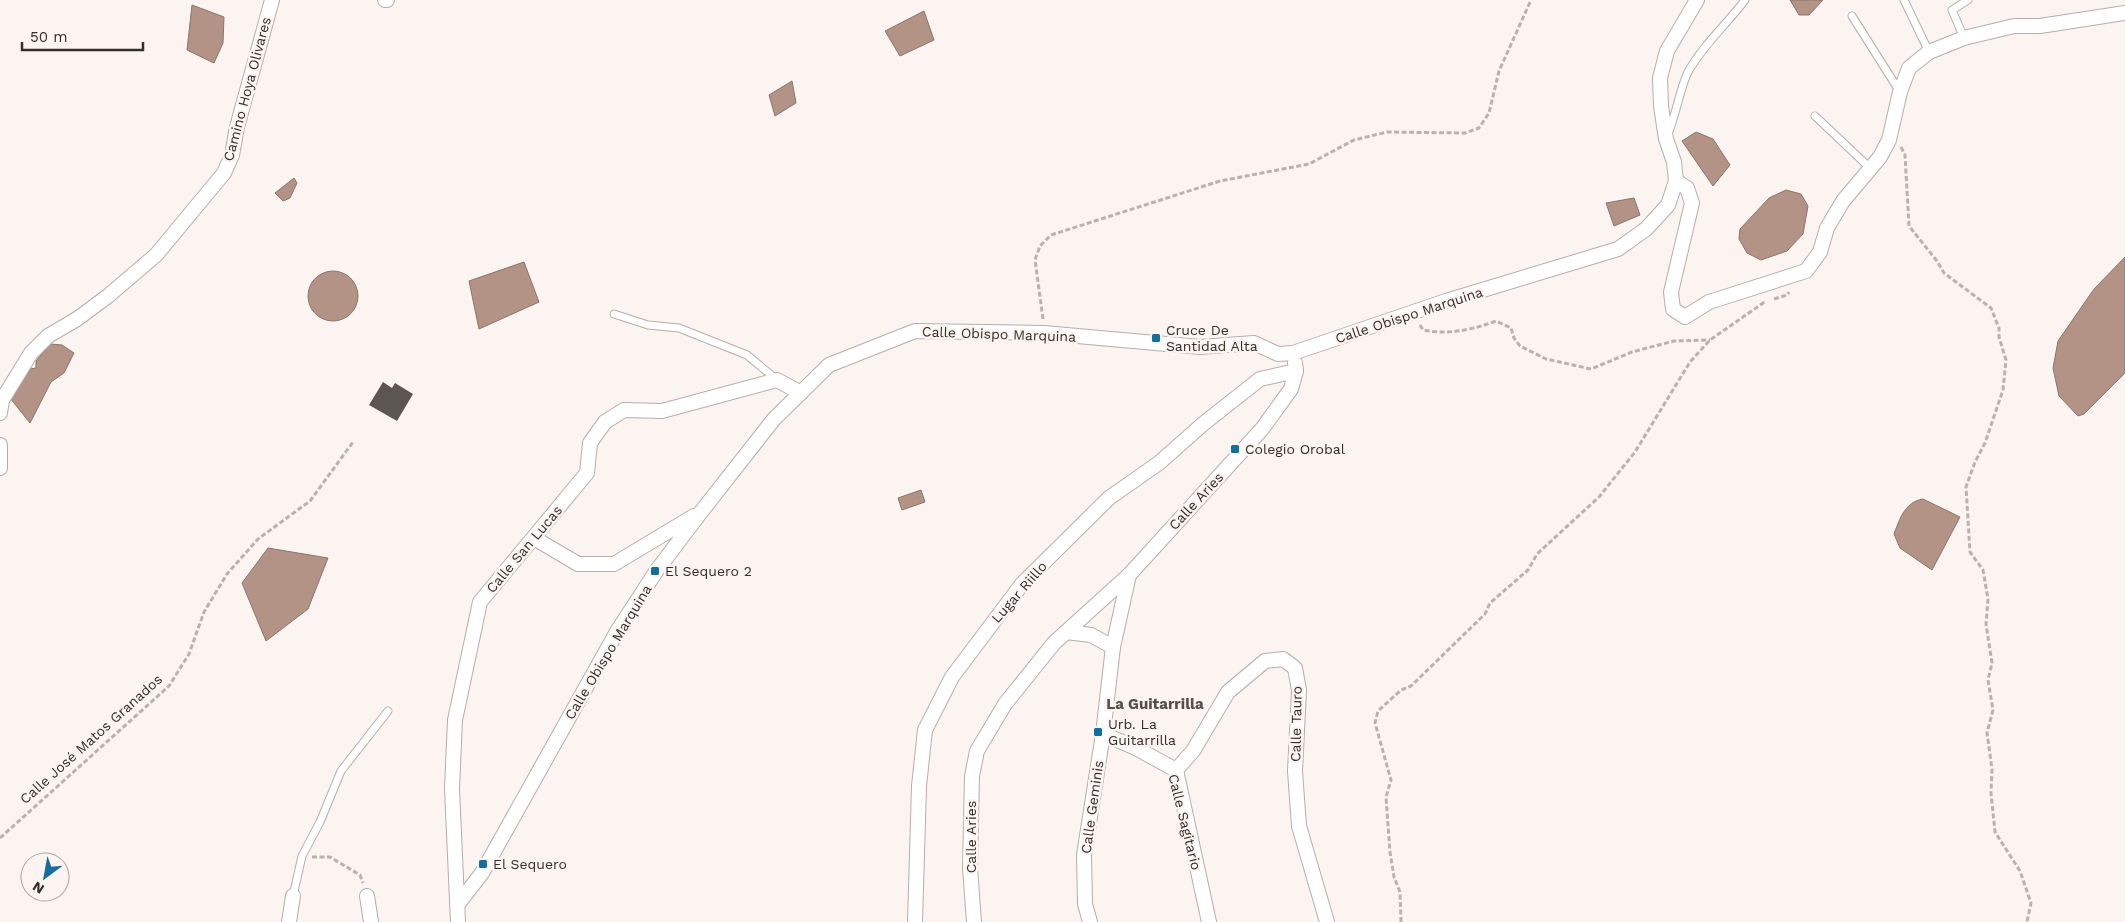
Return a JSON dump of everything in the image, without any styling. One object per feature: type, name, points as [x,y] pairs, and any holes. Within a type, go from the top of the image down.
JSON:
[{"type":"street","name":"Camino Hoya Olivares","points":[[0,414],[2,400],[31,353],[48,336],[108,296],[156,255],[224,173],[232,155],[242,108],[272,0]]},
{"type":"street","name":"Calle Obispo Marquina","points":[[458,904],[482,873],[618,630],[658,570],[774,419],[829,365],[915,331],[1044,332],[1200,347],[1254,343],[1278,354],[1293,353],[1412,313],[1618,249],[1646,229],[1668,205],[1676,181],[1674,162],[1666,139],[1660,106],[1660,78],[1667,51],[1697,0]]},
{"type":"street","points":[[1676,181],[1687,188],[1692,203],[1671,292],[1673,309],[1684,316],[1709,302],[1806,271],[1820,252],[1826,228],[1843,201],[1880,157],[1889,140],[1900,92],[1909,68],[1928,52],[1964,38],[2014,26],[2040,26],[2125,13]]},
{"type":"street","points":[[1293,353],[1296,371]]},
{"type":"street","name":"Calle Aries","points":[[974,922],[970,868],[972,776],[977,751],[1005,704],[1054,643],[1129,575],[1262,429],[1291,389],[1296,371]]},
{"type":"street","name":"Lugar Riillo","points":[[915,922],[918,796],[925,730],[952,677],[1022,584],[1109,498],[1159,462],[1260,379],[1296,371]]},
{"type":"street","points":[[777,380],[800,393]]},
{"type":"street","name":"Calle San Lucas","points":[[458,922],[452,789],[455,720],[480,602],[587,473],[590,443],[605,422],[624,410],[662,411],[777,380]]},
{"type":"street","points":[[0,445],[0,468]]},
{"type":"street","points":[[534,538],[578,564],[614,564],[701,512]]},
{"type":"street","name":"Calle Geminis","points":[[1090,922],[1085,904],[1084,855],[1103,734],[1113,647],[1129,575]]},
{"type":"street","points":[[1066,632],[1091,635],[1113,647]]},
{"type":"street","name":"Calle Tauro","points":[[1176,770],[1193,751],[1228,692],[1265,661],[1283,659],[1295,668],[1299,690],[1295,771],[1299,826],[1327,922]]},
{"type":"street","name":"Calle Sagitario","points":[[1103,734],[1134,747],[1176,770],[1209,922]]},
{"type":"street","points":[[289,922],[293,896]]},
{"type":"street","points":[[367,896],[371,922]]},
{"type":"lane","points":[[1666,139],[1675,117],[1687,74],[1696,59],[1745,0]]},
{"type":"lane","points":[[1904,0],[1928,52]]},
{"type":"lane","points":[[1964,38],[1952,10],[1968,0]]},
{"type":"lane","points":[[1852,16],[1900,92]]},
{"type":"lane","points":[[1815,116],[1870,168]]},
{"type":"lane","points":[[614,314],[648,325],[679,328],[747,355],[777,380]]},
{"type":"lane","points":[[293,896],[302,856],[320,822],[341,771],[388,711]]},
{"type":"path","points":[[1044,332],[1035,260],[1040,246],[1050,235],[1220,181],[1308,164],[1354,140],[1387,132],[1465,133],[1479,128],[1489,113],[1499,72],[1530,0]]},
{"type":"path","points":[[1889,140],[1900,145],[1905,155],[1910,226],[1944,273],[1991,308],[1999,328],[1999,336],[2006,360],[2003,390],[1985,443],[1975,462],[1966,487],[1970,552],[1982,570],[1988,599],[1986,624],[1992,663],[1988,680],[1993,710],[1987,733],[1992,769],[1990,793],[1995,832],[2020,870],[2031,903],[2028,922]]},
{"type":"path","points":[[1401,922],[1400,892],[1394,877],[1390,852],[1386,797],[1391,780],[1375,723],[1378,711],[1401,690],[1411,686],[1485,614],[1490,604],[1528,570],[1538,554],[1599,496],[1635,452],[1690,362],[1710,340],[1764,302],[1787,295],[1806,271]]},
{"type":"path","points":[[1412,313],[1423,330],[1441,333],[1477,328],[1496,321],[1511,328],[1514,338],[1520,346],[1546,359],[1591,369],[1632,352],[1674,341],[1710,340]]},
{"type":"path","name":"Calle José Matos Granados","points":[[0,838],[169,686],[189,654],[204,612],[227,574],[258,539],[310,501],[353,442]]},
{"type":"path","points":[[302,856],[330,857],[360,875],[367,896]]},
{"type":"shaded area","points":[[1790,0],[1823,0],[1809,15],[1799,15]]},
{"type":"shaded area","points":[[192,5],[224,17],[223,43],[214,63],[187,50]]},
{"type":"shaded area","points":[[924,11],[934,40],[900,56],[885,31]]},
{"type":"shaded area","points":[[792,81],[796,103],[775,116],[769,95]]},
{"type":"shaded area","points":[[1696,132],[1713,139],[1730,165],[1713,186],[1682,141]]},
{"type":"shaded area","points":[[294,178],[297,183],[290,198],[283,201],[275,193]]},
{"type":"shaded area","points":[[1786,190],[1801,194],[1808,206],[1803,234],[1787,251],[1761,260],[1747,253],[1739,239],[1740,229],[1769,198]]},
{"type":"shaded area","points":[[1634,198],[1640,215],[1614,226],[1606,203]]},
{"type":"shaded area","points":[[2125,257],[2125,373],[2084,414],[2078,416],[2059,396],[2053,368],[2058,341],[2094,289]]},
{"type":"shaded area","points":[[524,262],[539,302],[479,329],[469,281]]},
{"type":"shaded area","points":[[328,271],[338,271],[351,278],[358,291],[358,301],[351,314],[338,321],[328,321],[319,317],[312,310],[308,301],[308,291],[312,282],[319,275]]},
{"type":"shaded area","points":[[50,344],[62,345],[74,353],[64,373],[51,382],[30,423],[10,398],[30,369],[36,368],[36,361]]},
{"type":"shaded area","points":[[921,490],[925,502],[902,510],[898,498]]},
{"type":"shaded area","points":[[1923,499],[1960,517],[1932,570],[1900,548],[1894,534],[1907,507]]},
{"type":"shaded area","points":[[268,548],[328,558],[308,609],[266,641],[242,583]]},
{"type":"building","points":[[383,382],[392,388],[395,383],[413,394],[397,421],[369,405]]},
{"type":"place","name":"Cruce De Santidad Alta","points":[[1156,338]]},
{"type":"place","name":"Colegio Orobal","points":[[1235,449]]},
{"type":"place","name":"El Sequero 2","points":[[655,571]]},
{"type":"place","name":"Urb. La Guitarrilla","points":[[1098,732]]},
{"type":"place","name":"El Sequero","points":[[483,864]]},
{"type":"district","name":"La Guitarrilla","points":[[1155,704]]}]
